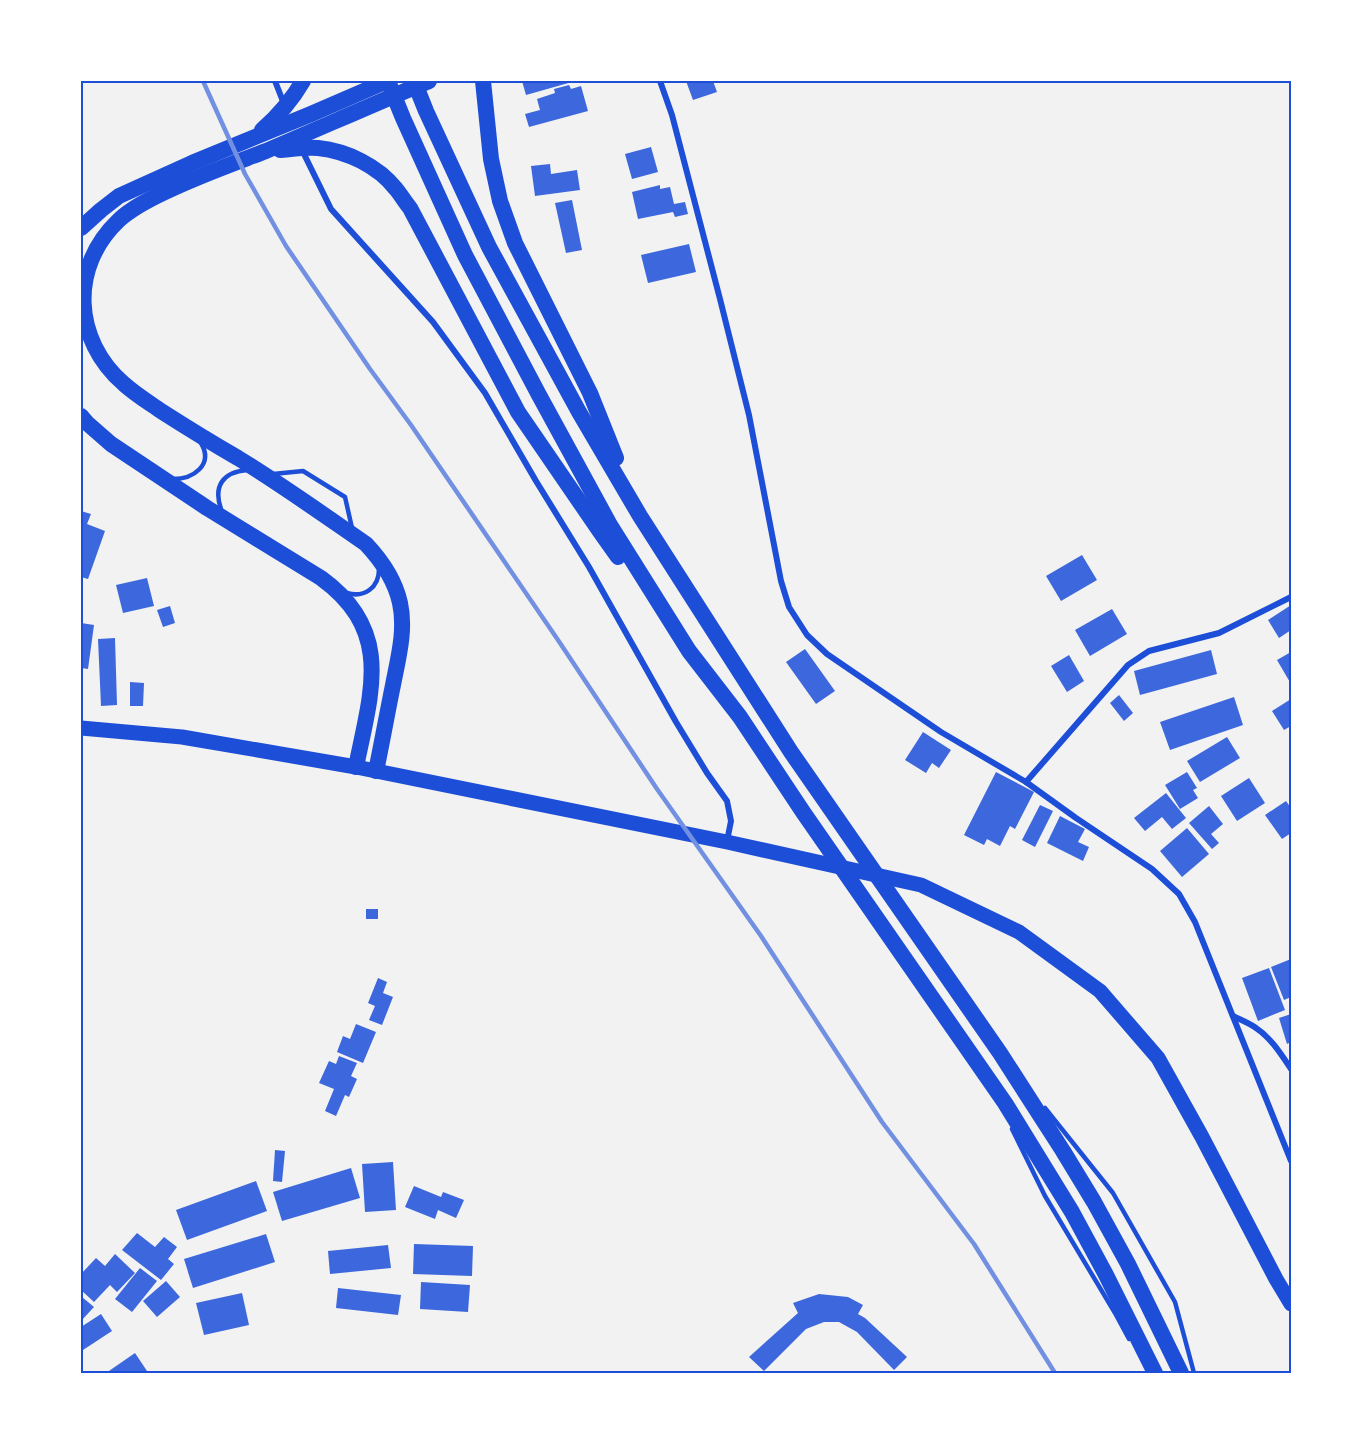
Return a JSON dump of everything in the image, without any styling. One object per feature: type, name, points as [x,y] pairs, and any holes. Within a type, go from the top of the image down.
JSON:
[{"type":"highway","points":[[368,98],[387,81],[465,255],[538,395],[610,525],[689,651]]},
{"type":"highway","points":[[414,81],[489,247],[579,412],[640,516],[791,752],[1000,1053],[1063,1150],[1128,1264],[1181,1373]]},
{"type":"highway","points":[[264,151],[314,122],[368,98],[429,81]]},
{"type":"highway","points":[[483,81],[491,159],[500,201],[515,243],[590,393],[640,516]]},
{"type":"highway","points":[[299,87],[276,117],[252,138],[141,203],[120,219],[103,237],[91,258],[84,283],[84,309],[88,332],[98,352],[108,368],[124,384],[141,398],[260,472],[366,544],[388,571],[401,605],[401,641],[376,771]]},
{"type":"highway","points":[[252,138],[314,122]]},
{"type":"highway","points":[[81,228],[120,196],[195,170],[264,151],[318,148],[341,153],[379,172],[396,188],[410,208],[518,412],[601,533],[740,717],[803,812],[980,1064],[1030,1142],[1072,1212],[1116,1293],[1155,1373]]},
{"type":"highway","points":[[81,416],[111,444],[226,520],[321,578],[338,590],[351,605],[361,621],[372,658],[370,699],[356,767]]},
{"type":"highway","points":[[81,728],[182,737],[356,767],[727,842],[921,885],[1019,932],[1100,991],[1158,1058],[1291,1304]]},
{"type":"street","points":[[275,81],[293,126]]},
{"type":"street","points":[[660,81],[672,115],[740,380],[781,580],[789,607],[807,635],[827,654],[941,732],[1026,782],[1152,869],[1179,894],[1195,922],[1291,1161]]},
{"type":"street","points":[[297,136],[331,209],[433,322],[485,393],[589,567],[676,722],[726,801],[731,821],[727,842]]},
{"type":"street","points":[[1026,782],[1128,665],[1149,651],[1219,633],[1291,597]]},
{"type":"street","points":[[1233,1016],[1255,1027],[1266,1036],[1291,1070]]},
{"type":"lane","points":[[164,479],[189,477],[203,464],[204,448],[193,431]]},
{"type":"lane","points":[[226,520],[219,507],[218,496],[220,485],[225,477],[234,472],[303,471],[345,497],[354,536]]},
{"type":"lane","points":[[338,590],[354,595],[365,592],[376,584],[379,574],[378,557]]},
{"type":"lane","points":[[1000,1053],[1035,1096]]},
{"type":"lane","points":[[980,1064],[1005,1115]]},
{"type":"lane","points":[[1042,1105],[1113,1193],[1175,1302],[1194,1373]]},
{"type":"lane","points":[[1010,1125],[1045,1196],[1131,1343]]},
{"type":"building","points":[[522,81],[572,81],[572,82],[526,95]]},
{"type":"building","points":[[686,81],[713,81],[717,92],[693,100]]},
{"type":"building","points":[[569,85],[571,89],[581,86],[588,111],[529,127],[525,114],[540,110],[537,99],[555,93],[554,89]]},
{"type":"building","points":[[651,147],[658,172],[632,179],[625,154]]},
{"type":"building","points":[[550,164],[551,174],[577,170],[580,190],[535,196],[531,166]]},
{"type":"building","points":[[660,185],[660,189],[670,187],[674,204],[685,202],[688,214],[675,217],[673,212],[638,219],[632,192]]},
{"type":"building","points":[[572,200],[582,250],[566,253],[555,203]]},
{"type":"building","points":[[689,244],[696,272],[648,283],[641,255]]},
{"type":"building","points":[[81,511],[91,514],[87,524],[105,531],[88,579],[81,577]]},
{"type":"building","points":[[1082,555],[1097,580],[1061,601],[1046,576]]},
{"type":"building","points":[[147,578],[154,606],[123,613],[116,585]]},
{"type":"building","points":[[1291,605],[1291,630],[1279,638],[1268,620]]},
{"type":"building","points":[[170,606],[175,623],[163,627],[157,610]]},
{"type":"building","points":[[1112,609],[1127,634],[1090,656],[1075,630]]},
{"type":"building","points":[[81,623],[94,625],[88,669],[81,668]]},
{"type":"building","points":[[115,638],[117,705],[101,706],[98,639]]},
{"type":"building","points":[[805,649],[835,691],[816,704],[786,662]]},
{"type":"building","points":[[1211,650],[1217,674],[1140,695],[1134,671]]},
{"type":"building","points":[[1291,652],[1291,684],[1277,660]]},
{"type":"building","points":[[1069,655],[1084,681],[1067,692],[1051,666]]},
{"type":"building","points":[[130,682],[144,683],[143,706],[130,706]]},
{"type":"building","points":[[1119,695],[1133,713],[1124,721],[1110,703]]},
{"type":"building","points":[[1234,697],[1243,725],[1170,750],[1160,722]]},
{"type":"building","points":[[1291,699],[1291,726],[1284,730],[1272,711]]},
{"type":"building","points":[[923,732],[951,750],[939,768],[932,763],[926,773],[905,760]]},
{"type":"building","points":[[1227,737],[1240,758],[1200,782],[1187,761]]},
{"type":"building","points":[[996,772],[1034,792],[1015,829],[1010,826],[1000,846],[987,839],[984,845],[964,835]]},
{"type":"building","points":[[1187,772],[1197,788],[1193,790],[1198,798],[1180,809],[1165,785]]},
{"type":"building","points":[[1249,778],[1265,803],[1237,821],[1221,796]]},
{"type":"building","points":[[1166,793],[1186,818],[1172,829],[1162,817],[1145,831],[1134,818]]},
{"type":"building","points":[[1286,801],[1291,808],[1291,833],[1282,839],[1265,815]]},
{"type":"building","points":[[1040,805],[1053,811],[1035,847],[1022,840]]},
{"type":"building","points":[[1209,806],[1223,824],[1211,834],[1219,843],[1212,849],[1189,823]]},
{"type":"building","points":[[1060,816],[1085,829],[1078,842],[1089,847],[1083,861],[1047,843]]},
{"type":"building","points":[[1187,828],[1209,854],[1182,877],[1160,851]]},
{"type":"building","points":[[366,909],[378,909],[378,919],[366,919]]},
{"type":"building","points":[[1291,959],[1291,997],[1284,1000],[1271,967]]},
{"type":"building","points":[[1269,968],[1285,1010],[1258,1021],[1242,978]]},
{"type":"building","points":[[378,978],[387,982],[383,993],[393,997],[382,1025],[369,1020],[375,1006],[368,1003]]},
{"type":"building","points":[[1291,1014],[1291,1042],[1287,1044],[1279,1018]]},
{"type":"building","points":[[356,1024],[376,1032],[363,1063],[337,1052],[343,1036],[350,1039]]},
{"type":"building","points":[[339,1056],[357,1063],[351,1076],[357,1079],[349,1097],[345,1095],[336,1116],[325,1111],[334,1089],[319,1083],[329,1061],[336,1064]]},
{"type":"building","points":[[275,1150],[285,1151],[282,1182],[273,1181]]},
{"type":"building","points":[[393,1162],[396,1210],[365,1212],[362,1164]]},
{"type":"building","points":[[351,1168],[360,1198],[282,1221],[273,1192]]},
{"type":"building","points":[[256,1181],[267,1211],[187,1240],[176,1210]]},
{"type":"building","points":[[414,1186],[441,1197],[443,1192],[464,1200],[456,1218],[438,1210],[435,1219],[405,1207]]},
{"type":"building","points":[[137,1233],[155,1247],[164,1237],[177,1247],[168,1259],[174,1264],[161,1280],[122,1250]]},
{"type":"building","points":[[266,1234],[275,1262],[193,1288],[184,1259]]},
{"type":"building","points":[[414,1244],[473,1246],[472,1276],[413,1274]]},
{"type":"building","points":[[388,1245],[391,1268],[330,1274],[328,1251]]},
{"type":"building","points":[[115,1254],[135,1273],[117,1292],[110,1285],[94,1302],[81,1290],[81,1274],[96,1258],[105,1266]]},
{"type":"building","points":[[140,1268],[157,1281],[132,1312],[115,1299]]},
{"type":"building","points":[[166,1281],[180,1297],[157,1317],[143,1301]]},
{"type":"building","points":[[421,1282],[470,1285],[468,1312],[420,1309]]},
{"type":"building","points":[[338,1288],[401,1295],[398,1315],[336,1308]]},
{"type":"building","points":[[242,1293],[249,1325],[204,1335],[196,1303]]},
{"type":"building","points":[[819,1294],[848,1297],[863,1305],[858,1314],[907,1357],[894,1370],[857,1332],[839,1322],[824,1322],[806,1329],[764,1371],[749,1357],[798,1313],[793,1303]]},
{"type":"building","points":[[81,1298],[94,1307],[81,1321]]},
{"type":"building","points":[[101,1314],[112,1331],[83,1350],[81,1327]]},
{"type":"building","points":[[135,1353],[147,1371],[144,1373],[106,1373]]},
{"type":"railway","points":[[203,81],[245,174],[286,246],[558,640],[657,789],[761,936],[882,1122],[974,1244],[1055,1373]]}]
